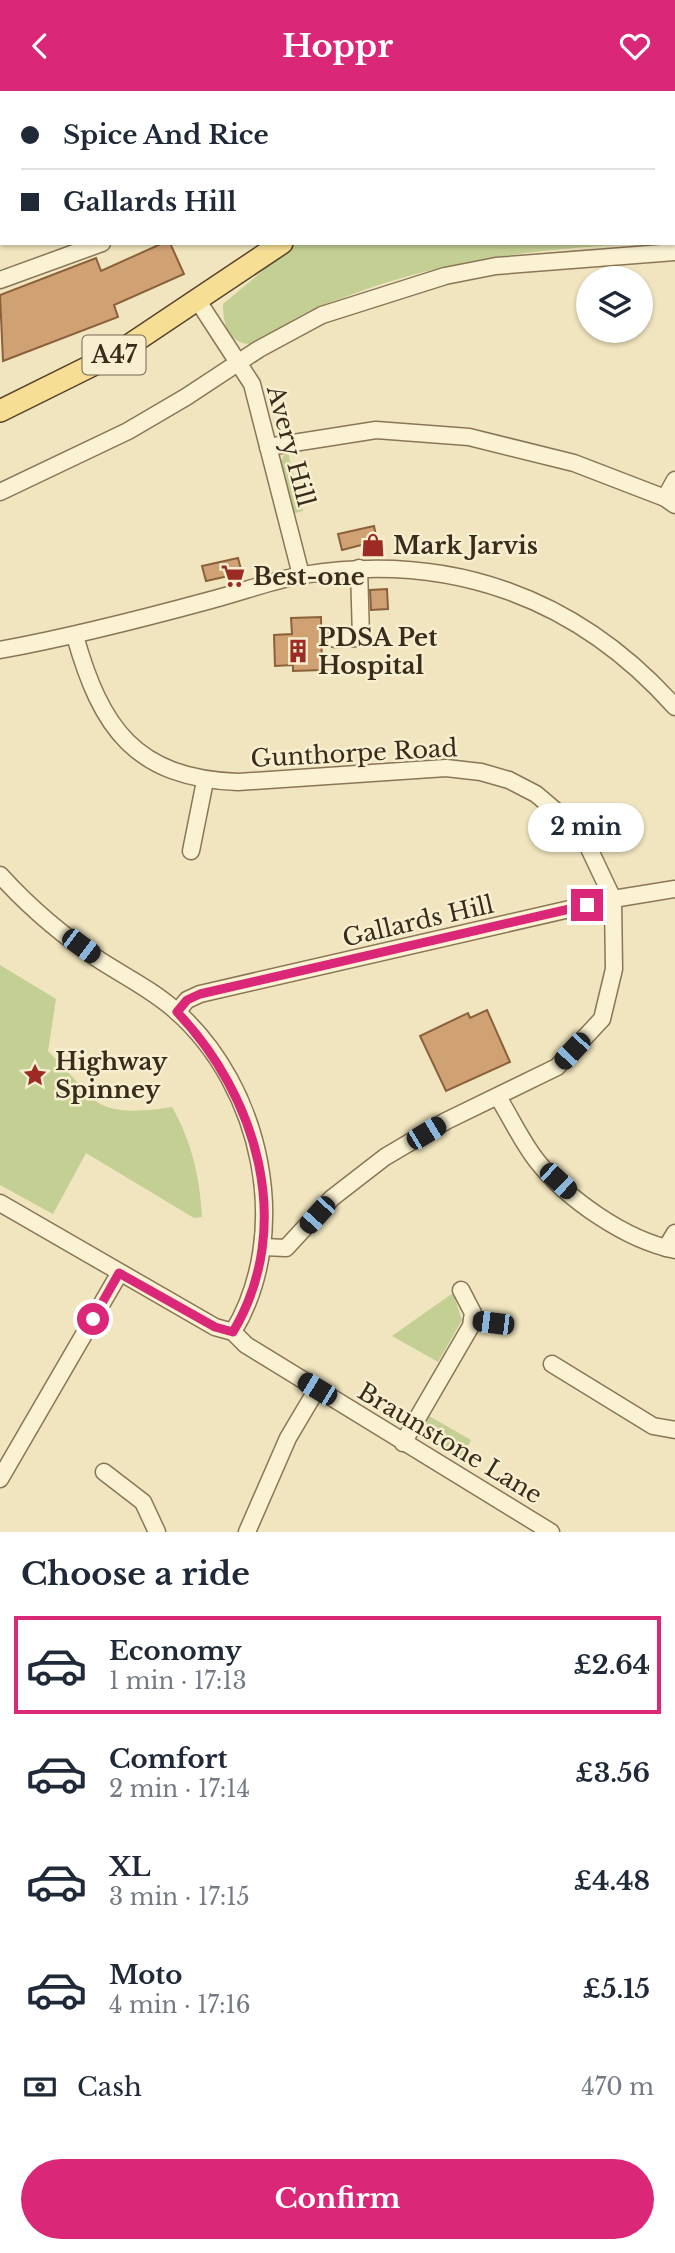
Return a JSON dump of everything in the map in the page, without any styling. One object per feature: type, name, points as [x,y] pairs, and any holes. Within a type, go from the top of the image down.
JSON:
[{"type":"main road","name":"A47","points":[[0,411],[118,352],[279,245]]},
{"type":"street","points":[[0,280],[96,245]]},
{"type":"street","points":[[0,492],[128,431],[239,362],[322,315],[445,276],[534,261],[675,252]]},
{"type":"street","name":"Avery Hill","points":[[198,301],[252,384],[301,575]]},
{"type":"street","points":[[268,447],[376,430],[469,437],[574,463],[670,502],[675,480]]},
{"type":"street","points":[[335,639],[361,638],[359,568]]},
{"type":"street","points":[[0,650],[75,636],[301,575],[359,568],[401,568],[445,573],[510,591],[547,605],[630,661],[675,707]]},
{"type":"street","name":"Gunthorpe Road","points":[[75,636],[89,685],[117,731],[139,751],[172,771],[205,781],[238,782],[446,768],[481,772],[509,780],[536,794],[563,817],[586,842],[613,899]]},
{"type":"street","points":[[191,851],[205,781]]},
{"type":"street","points":[[0,876],[29,907],[177,1012],[203,1038],[223,1069],[248,1122],[262,1180],[263,1247],[247,1305],[233,1332]]},
{"type":"street","name":"Gallards Hill","points":[[177,1012],[187,1000],[200,994],[613,899],[675,888]]},
{"type":"street","points":[[263,1247],[286,1248],[332,1198],[385,1157],[446,1121],[557,1067],[602,1019],[614,969],[613,899]]},
{"type":"street","points":[[498,1097],[538,1162],[599,1219],[670,1249],[675,1233]]},
{"type":"street","name":"Braunstone Lane","points":[[0,1203],[215,1327],[233,1332],[246,1345],[540,1529]]},
{"type":"street","points":[[0,1479],[119,1273]]},
{"type":"street","points":[[403,1443],[471,1326],[473,1313],[461,1290]]},
{"type":"street","points":[[472,1320],[493,1323]]},
{"type":"street","points":[[552,1364],[653,1426],[675,1430]]},
{"type":"street","points":[[247,1532],[288,1438],[317,1389]]},
{"type":"street","points":[[104,1472],[143,1503],[157,1532]]},
{"type":"green space","points":[[294,245],[627,245],[499,257],[421,273],[322,305],[249,344],[236,340],[231,335],[225,324],[223,304]]},
{"type":"green space","points":[[287,449],[303,511],[291,514],[279,466]]},
{"type":"green space","name":"Highway Spinney","points":[[0,965],[56,999],[48,1051],[94,1100],[121,1110],[172,1107],[185,1133],[194,1161],[202,1217],[194,1218],[86,1153],[53,1214],[0,1185]]},
{"type":"green space","points":[[453,1293],[462,1320],[438,1362],[392,1336]]},
{"type":"green space","points":[[429,1416],[471,1440],[461,1459],[427,1440],[424,1428]]},
{"type":"building","points":[[159,245],[171,245],[184,274],[114,305],[118,317],[3,361],[0,295],[96,258],[101,271]]},
{"type":"building","points":[[374,526],[377,541],[342,550],[338,534]]},
{"type":"building","points":[[238,558],[242,573],[206,581],[202,566]]},
{"type":"building","points":[[387,589],[388,609],[371,610],[370,590]]},
{"type":"building","name":"PDSA Pet Hospital","points":[[321,617],[322,670],[293,671],[293,665],[275,666],[274,635],[292,634],[291,618]]},
{"type":"building","points":[[487,1010],[510,1062],[446,1091],[420,1036],[468,1013],[470,1018]]},
{"type":"place","name":"Mark Jarvis","points":[[373,545]]},
{"type":"place","name":"Best-one","points":[[233,576]]},
{"type":"place","name":"PDSA Pet Hospital","points":[[298,651]]},
{"type":"place","name":"Highway Spinney","points":[[35,1075]]},
{"type":"route","points":[[93,1319],[119,1273],[215,1327],[233,1332],[256,1279],[263,1247],[264,1214],[262,1180],[256,1148],[248,1122],[223,1069],[203,1038],[177,1012],[187,1000],[200,994],[587,905]]}]
